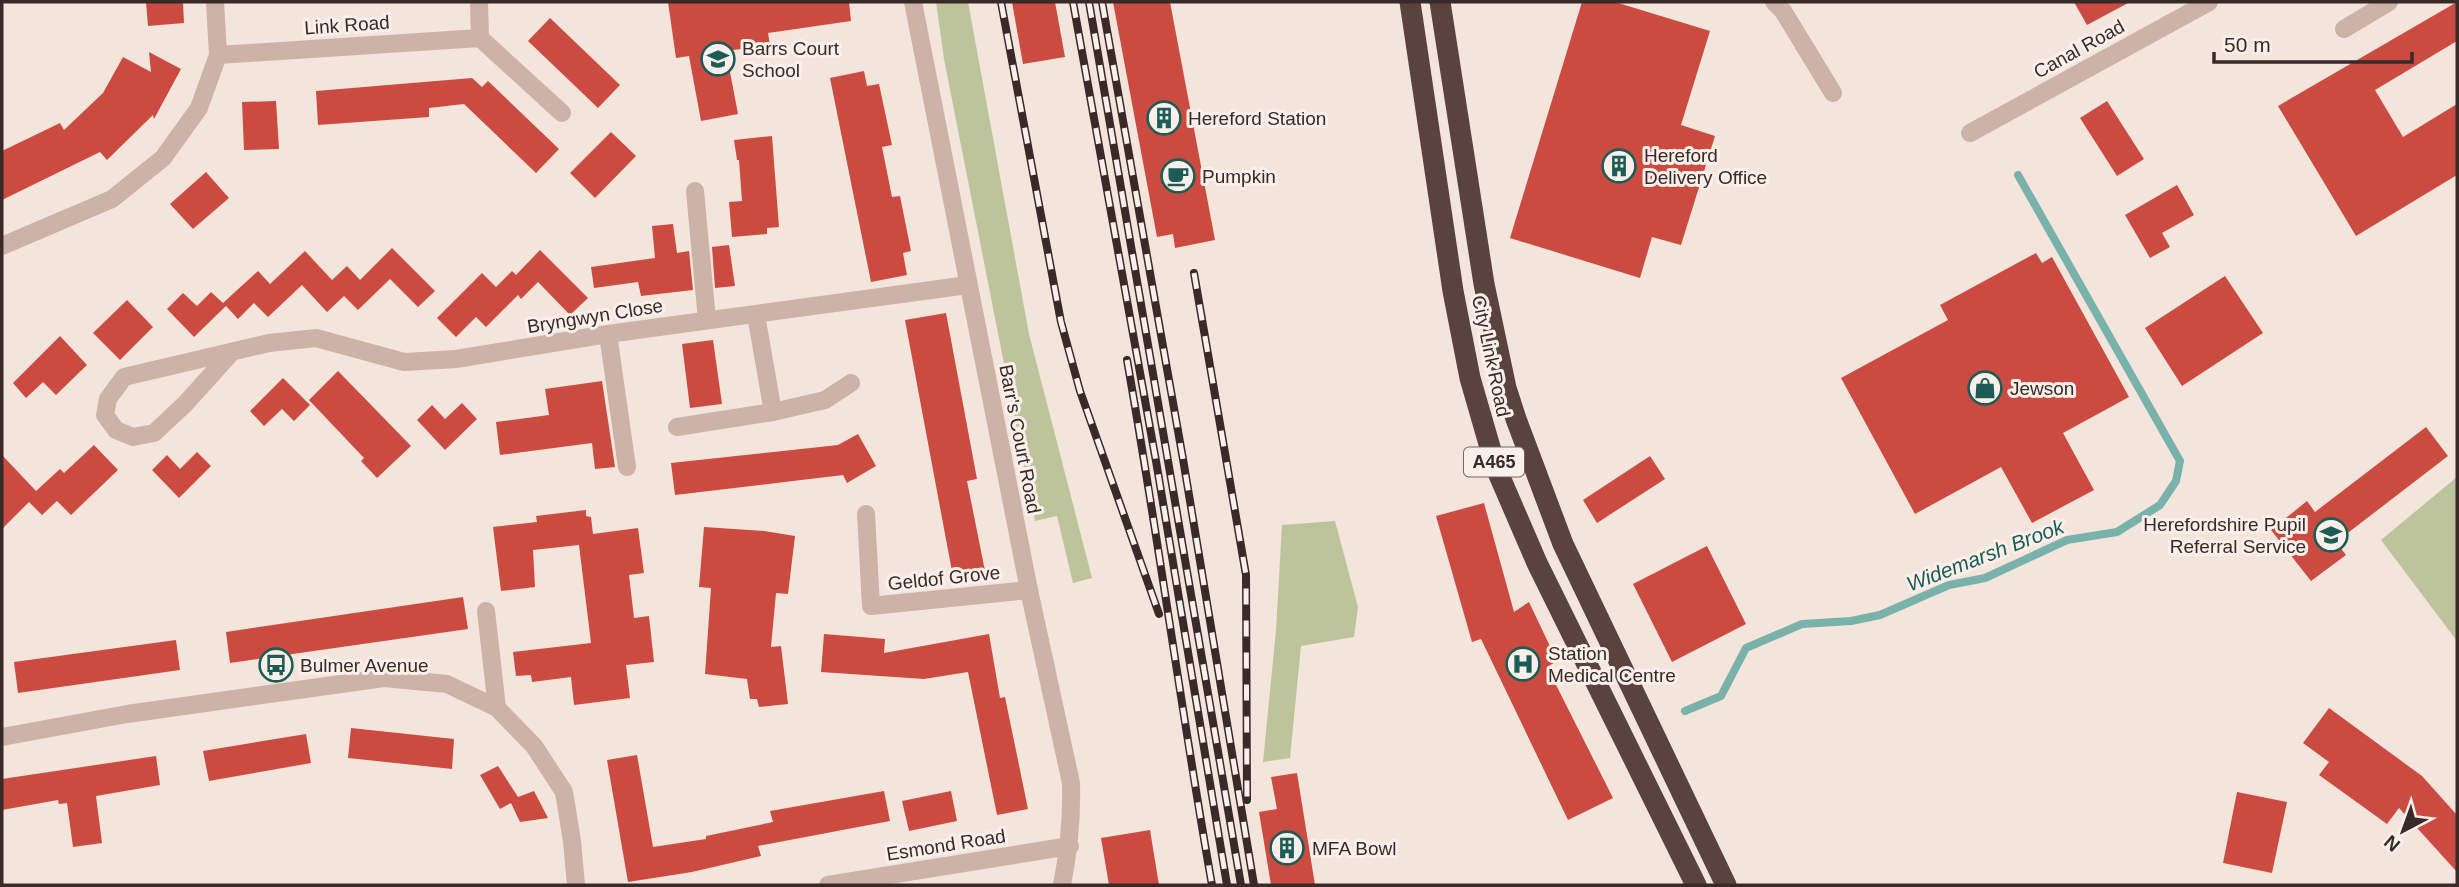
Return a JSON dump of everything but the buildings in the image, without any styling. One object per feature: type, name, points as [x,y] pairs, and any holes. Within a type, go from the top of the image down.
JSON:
[{"type":"highway","name":"City Link Road","points":[[1410,2],[1453,291],[1470,378],[1496,468],[1538,563],[1696,885]]},
{"type":"highway","name":"City Link Road","points":[[1440,2],[1483,284],[1509,398],[1563,544],[1726,885]]},
{"type":"street","points":[[2,246],[112,199],[163,158],[199,108],[218,55],[215,2]]},
{"type":"street","points":[[479,2],[480,38],[562,113]]},
{"type":"street","name":"Barr's Court Road","points":[[914,2],[1029,590],[1071,783],[1070,846],[1062,885]]},
{"type":"street","points":[[1774,2],[1783,11],[1833,93]]},
{"type":"street","name":"Canal Road","points":[[1970,133],[2209,2]]},
{"type":"street","points":[[2344,29],[2389,2]]},
{"type":"street","name":"Link Road","points":[[218,55],[480,38]]},
{"type":"street","points":[[695,191],[706,320]]},
{"type":"street","name":"Bryngwyn Close","points":[[231,353],[154,433],[133,438],[116,430],[105,415],[108,398],[124,377],[268,343],[316,338],[404,362],[456,359],[608,334],[968,285]]},
{"type":"street","points":[[756,315],[773,412]]},
{"type":"street","points":[[608,334],[627,467]]},
{"type":"street","points":[[677,427],[773,412],[825,400],[852,383]]},
{"type":"street","name":"Geldof Grove","points":[[866,514],[871,606],[1029,590]]},
{"type":"street","points":[[486,611],[497,708]]},
{"type":"street","points":[[2,737],[127,714],[384,678],[447,684],[497,708],[534,746],[564,792],[576,885]]},
{"type":"street","name":"Esmond Road","points":[[828,885],[1070,846]]},
{"type":"green space","points":[[936,2],[968,2],[1029,334],[1092,578],[1073,583],[1057,516],[1035,521],[944,59]]},
{"type":"green space","points":[[2457,477],[2457,641],[2381,540]]},
{"type":"green space","points":[[1335,521],[1358,607],[1354,637],[1301,646],[1290,758],[1263,762],[1276,630],[1282,525]]},
{"type":"waterway","name":"Widemarsh Brook","points":[[1685,711],[1721,696],[1746,648],[1802,624],[1851,621],[1880,615],[1949,585],[1985,578],[2067,540],[2117,532],[2160,505],[2176,481],[2180,461],[2018,175]]},
{"type":"railway","points":[[1001,2],[1061,322],[1080,391],[1159,614]]},
{"type":"railway","points":[[1073,2],[1156,461],[1227,885]]},
{"type":"railway","points":[[1089,2],[1241,885]]},
{"type":"railway","points":[[1102,2],[1183,459],[1254,885]]},
{"type":"railway","points":[[1194,273],[1246,575],[1247,800]]},
{"type":"railway","points":[[1127,360],[1212,885]]},
{"type":"place","name":"Barrs Court School","points":[[718,59]]},
{"type":"place","name":"Hereford Station","points":[[1164,118]]},
{"type":"place","name":"Hereford Delivery Office","points":[[1619,166]]},
{"type":"place","name":"Pumpkin","points":[[1178,176]]},
{"type":"place","name":"Jewson","points":[[1985,388]]},
{"type":"place","name":"Herefordshire Pupil Referral Service","points":[[2331,535]]},
{"type":"place","name":"Station Medical Centre","points":[[1523,664]]},
{"type":"place","name":"Bulmer Avenue","points":[[276,665]]},
{"type":"place","name":"MFA Bowl","points":[[1287,848]]}]
